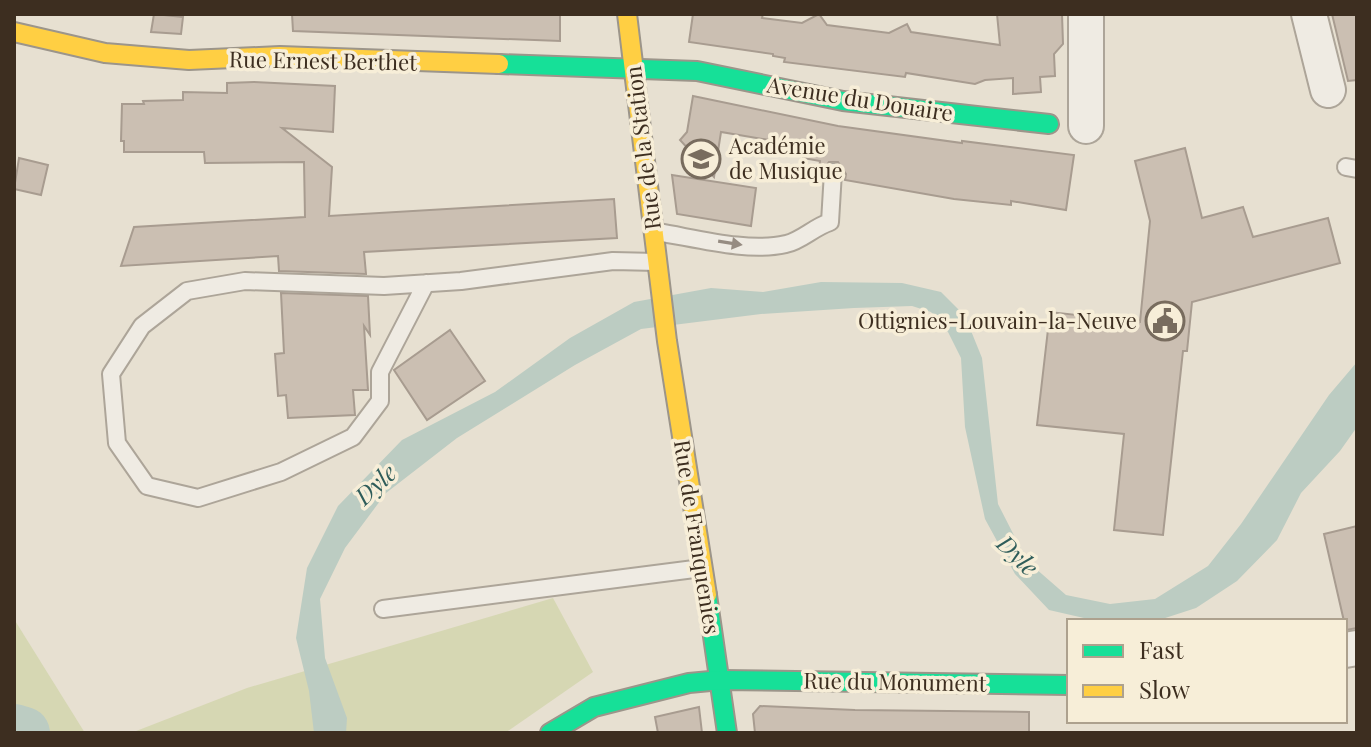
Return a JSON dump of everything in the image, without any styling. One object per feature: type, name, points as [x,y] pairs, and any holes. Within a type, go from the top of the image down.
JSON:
[{"type":"street","name":"Rue de la Station","points":[[627,14],[667,341]]},
{"type":"street","points":[[1067,125],[1086,14]]},
{"type":"street","points":[[1309,14],[1328,90]]},
{"type":"street","name":"Rue Ernest Berthet","points":[[14,32],[105,53],[189,60],[280,56],[634,70]]},
{"type":"street","name":"Avenue du Douaire","points":[[634,70],[697,71],[843,101],[1067,125]]},
{"type":"street","name":"Rue de Franquenies","points":[[667,341],[727,733]]},
{"type":"street","name":"Rue du Monument","points":[[550,733],[594,707],[689,683],[721,680],[1067,685]]},
{"type":"lane","points":[[841,123],[843,101]]},
{"type":"lane","points":[[653,231],[758,247],[789,244],[816,226],[830,222],[833,172]]},
{"type":"lane","points":[[426,283],[380,372],[380,401],[353,437],[281,472],[198,498],[147,486],[117,443],[111,374],[142,326],[187,291],[245,281],[384,286],[613,261],[657,262]]},
{"type":"lane","points":[[383,609],[702,568]]},
{"type":"green space","points":[[553,598],[593,672],[505,733],[131,733],[247,688]]},
{"type":"green space","points":[[14,619],[85,733],[14,733]]},
{"type":"water","points":[[821,282],[902,283],[941,292],[965,316],[982,358],[998,504],[1027,561],[1066,595],[1110,604],[1155,599],[1208,566],[1241,524],[1329,395],[1357,362],[1357,427],[1340,451],[1301,493],[1277,540],[1237,581],[1196,608],[1162,619],[1088,619],[1049,610],[1015,574],[985,519],[965,427],[961,358],[948,332],[931,312],[912,306],[854,308],[761,314],[641,329],[575,365],[457,438],[386,493],[345,548],[320,599],[325,658],[347,718],[346,733],[314,733],[309,691],[296,638],[307,568],[338,506],[402,440],[495,392],[570,338],[634,302],[711,288],[763,292]]},
{"type":"building","points":[[154,14],[183,17],[181,34],[151,32]]},
{"type":"building","points":[[292,14],[560,14],[560,41],[293,31]]},
{"type":"building","points":[[693,14],[763,14],[762,18],[802,23],[819,14],[827,25],[889,33],[907,24],[911,32],[1000,45],[997,14],[1062,14],[1063,44],[1054,54],[1055,76],[1040,77],[1041,92],[1013,94],[1013,78],[975,84],[906,73],[905,77],[784,62],[785,58],[773,54],[689,42]]},
{"type":"building","points":[[1332,14],[1357,14],[1357,80],[1348,81]]},
{"type":"building","points":[[227,83],[335,86],[333,132],[282,128],[332,167],[329,216],[614,199],[617,238],[364,252],[366,274],[279,271],[278,256],[121,266],[134,227],[305,217],[304,162],[205,163],[204,152],[124,152],[124,141],[121,141],[122,104],[183,100],[183,92],[227,93]]},
{"type":"building","points":[[693,96],[838,126],[1074,155],[1066,210],[1011,201],[1011,205],[954,199],[845,180],[846,174],[838,162],[829,162],[822,171],[819,170],[820,161],[803,158],[805,146],[721,132],[714,177],[680,140],[687,132]]},
{"type":"building","points":[[1185,148],[1202,218],[1243,207],[1253,237],[1328,218],[1340,263],[1192,302],[1187,351],[1183,351],[1163,535],[1114,530],[1124,434],[1037,425],[1050,312],[1140,322],[1150,221],[1135,161]]},
{"type":"building","points":[[19,158],[48,165],[41,195],[14,189]]},
{"type":"building","points":[[672,175],[756,188],[751,226],[677,214]]},
{"type":"building","points":[[281,293],[368,296],[370,335],[364,326],[368,390],[353,390],[355,415],[288,418],[286,395],[278,396],[275,354],[284,353]]},
{"type":"building","points":[[450,330],[485,381],[427,420],[394,370]]},
{"type":"building","points":[[1357,526],[1357,628],[1347,630],[1347,619],[1343,619],[1324,534]]},
{"type":"building","points":[[760,706],[1029,712],[1029,733],[755,733],[753,714]]},
{"type":"building","points":[[699,707],[702,733],[658,733],[655,717]]},
{"type":"waterway","name":"Dyle","points":[[14,730],[24,733]]},
{"type":"traffic: fast","points":[[499,64],[697,71],[843,101],[1049,124]]},
{"type":"traffic: fast","points":[[707,595],[727,733]]},
{"type":"traffic: fast","points":[[550,733],[594,707],[689,683],[721,680],[1067,685]]},
{"type":"traffic: slow","points":[[627,14],[667,341],[707,595]]},
{"type":"traffic: slow","points":[[14,32],[105,53],[189,60],[280,56],[499,64]]},
{"type":"place","name":"Académie de Musique","points":[[701,159]]},
{"type":"place","name":"Ottignies-Louvain-la-Neuve","points":[[1165,321]]}]
